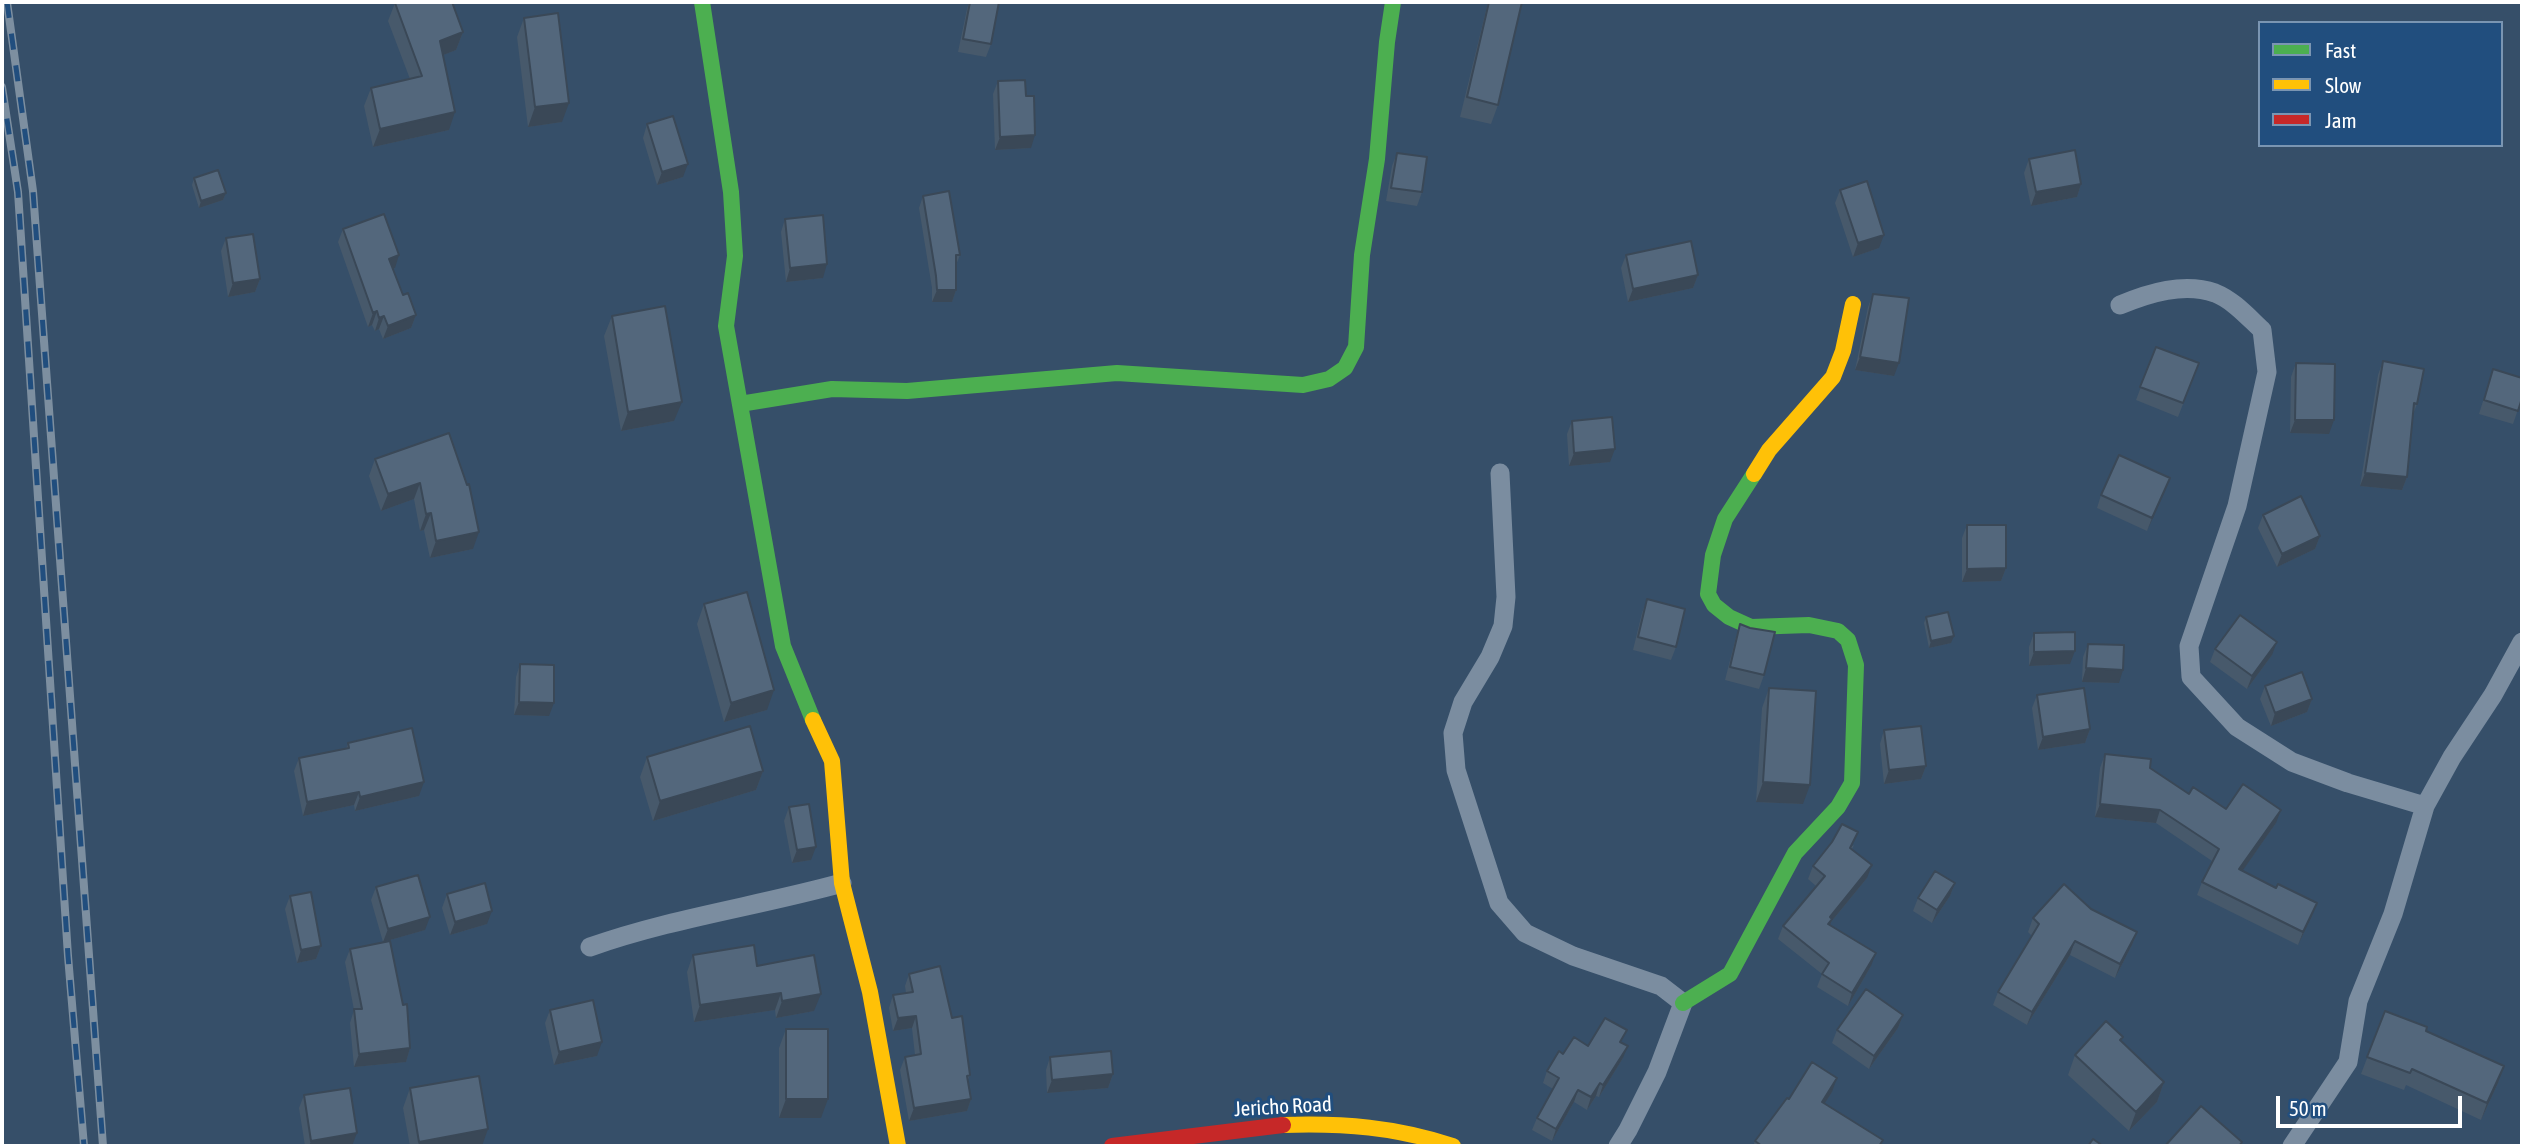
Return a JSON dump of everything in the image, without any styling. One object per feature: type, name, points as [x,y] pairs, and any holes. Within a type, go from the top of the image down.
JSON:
[{"type":"street","points":[[702,2],[731,192],[735,256],[726,327],[783,646],[832,761],[842,883],[870,992],[898,1146]]},
{"type":"street","points":[[740,404],[832,389],[907,391],[1117,373],[1303,385],[1329,379],[1345,369],[1356,347],[1362,255],[1377,159],[1393,2]]},
{"type":"street","points":[[2120,304],[2178,288],[2215,293],[2237,307],[2262,330],[2267,372],[2237,506],[2189,646],[2191,677],[2237,727],[2292,762],[2348,783],[2425,806]]},
{"type":"street","points":[[1618,1146],[1657,1072],[1683,1003],[1730,974],[1795,853],[1838,807],[1852,783],[1856,665],[1848,640],[1838,631],[1809,625],[1751,627],[1729,617],[1714,605],[1708,594],[1713,555],[1725,519],[1769,450],[1833,377],[1843,351],[1853,304]]},
{"type":"street","points":[[1500,473],[1507,597],[1503,626],[1490,657],[1463,702],[1453,733],[1456,770],[1499,903],[1525,933],[1573,956],[1661,986],[1683,1003]]},
{"type":"street","points":[[2292,1146],[2348,1062],[2358,1001],[2393,914],[2425,806],[2522,642]]},
{"type":"street","points":[[590,947],[636,931],[842,883]]},
{"type":"street","name":"Jericho Road","points":[[1112,1146],[1254,1127],[1358,1124],[1433,1138],[1453,1146]]},
{"type":"building","points":[[452,2],[463,32],[440,41],[455,112],[380,129],[371,88],[422,76],[395,3]]},
{"type":"building","points":[[970,2],[999,2],[991,44],[963,39]]},
{"type":"building","points":[[1489,2],[1522,2],[1498,105],[1467,97]]},
{"type":"building","points":[[558,13],[569,103],[535,107],[524,18]]},
{"type":"building","points":[[1025,80],[1026,96],[1034,96],[1035,135],[1000,137],[998,81]]},
{"type":"building","points":[[673,116],[688,164],[662,172],[647,124]]},
{"type":"building","points":[[2075,150],[2081,184],[2036,192],[2029,159]]},
{"type":"building","points":[[1397,153],[1427,157],[1422,192],[1391,188]]},
{"type":"building","points":[[218,170],[226,193],[201,201],[194,178]]},
{"type":"building","points":[[1867,181],[1884,235],[1858,243],[1840,190]]},
{"type":"building","points":[[949,191],[960,255],[956,255],[956,290],[937,290],[923,196]]},
{"type":"building","points":[[384,214],[399,255],[389,259],[403,295],[408,293],[416,315],[388,326],[384,316],[379,318],[377,311],[373,313],[343,229]]},
{"type":"building","points":[[823,215],[827,264],[790,268],[785,219]]},
{"type":"building","points":[[253,234],[260,279],[233,283],[226,238]]},
{"type":"building","points":[[1691,241],[1698,275],[1633,289],[1626,255]]},
{"type":"building","points":[[1873,294],[1909,298],[1899,363],[1860,357]]},
{"type":"building","points":[[665,306],[682,402],[628,412],[612,316]]},
{"type":"building","points":[[2156,347],[2199,363],[2183,403],[2140,387]]},
{"type":"building","points":[[2383,361],[2424,369],[2417,404],[2414,403],[2407,477],[2365,473]]},
{"type":"building","points":[[2296,363],[2335,364],[2334,420],[2295,420]]},
{"type":"building","points":[[2493,369],[2522,378],[2522,398],[2518,411],[2484,400]]},
{"type":"building","points":[[1612,417],[1615,449],[1574,453],[1572,421]]},
{"type":"building","points":[[449,433],[467,485],[469,484],[479,532],[436,541],[431,513],[426,514],[420,483],[388,494],[375,459]]},
{"type":"building","points":[[2119,455],[2170,478],[2152,518],[2101,495]]},
{"type":"building","points":[[2301,496],[2320,536],[2282,554],[2263,515]]},
{"type":"building","points":[[1967,525],[2006,525],[2006,568],[1967,569]]},
{"type":"building","points":[[747,592],[774,690],[731,703],[704,604]]},
{"type":"building","points":[[1647,599],[1685,609],[1676,647],[1638,637]]},
{"type":"building","points":[[1948,612],[1954,636],[1931,641],[1926,617]]},
{"type":"building","points":[[2240,615],[2277,642],[2252,676],[2215,649]]},
{"type":"building","points":[[1740,624],[1775,632],[1764,675],[1730,667]]},
{"type":"building","points":[[2075,632],[2075,651],[2034,652],[2034,633]]},
{"type":"building","points":[[2088,644],[2124,645],[2123,670],[2086,668]]},
{"type":"building","points":[[520,664],[554,665],[554,703],[519,702]]},
{"type":"building","points":[[2302,672],[2312,699],[2275,713],[2265,686]]},
{"type":"building","points":[[1769,688],[1816,691],[1810,785],[1763,782]]},
{"type":"building","points":[[2084,688],[2090,729],[2043,737],[2037,695]]},
{"type":"building","points":[[750,726],[763,771],[660,801],[647,757]]},
{"type":"building","points":[[1921,726],[1926,766],[1889,770],[1884,730]]},
{"type":"building","points":[[412,728],[424,782],[360,797],[359,792],[307,802],[299,758],[349,748],[348,743]]},
{"type":"building","points":[[2105,754],[2151,759],[2150,768],[2189,794],[2193,787],[2226,809],[2243,784],[2281,810],[2239,869],[2276,888],[2278,884],[2317,903],[2303,932],[2202,882],[2219,849],[2160,810],[2100,804]]},
{"type":"building","points":[[809,804],[816,847],[797,850],[789,807]]},
{"type":"building","points":[[1842,824],[1858,832],[1850,848],[1872,865],[1830,917],[1832,919],[1828,924],[1876,953],[1852,993],[1822,974],[1829,963],[1783,926],[1825,876],[1813,866]]},
{"type":"building","points":[[1935,871],[1955,883],[1937,910],[1918,898]]},
{"type":"building","points":[[418,875],[430,917],[388,929],[376,887]]},
{"type":"building","points":[[485,883],[492,911],[455,922],[447,894]]},
{"type":"building","points":[[2064,884],[2091,909],[2137,932],[2120,964],[2075,941],[2032,1012],[1998,992],[2039,924],[2033,918]]},
{"type":"building","points":[[311,892],[321,946],[301,950],[290,896]]},
{"type":"building","points":[[390,941],[403,1005],[407,1004],[410,1048],[359,1054],[354,1009],[362,1009],[350,949]]},
{"type":"building","points":[[754,945],[757,966],[814,955],[821,994],[782,1001],[781,993],[700,1005],[693,955]]},
{"type":"building","points":[[940,966],[952,1018],[962,1016],[971,1099],[914,1108],[905,1057],[921,1054],[916,1016],[898,1018],[893,995],[913,992],[909,974]]},
{"type":"building","points":[[1866,989],[1903,1015],[1874,1056],[1837,1030]]},
{"type":"building","points":[[593,1000],[602,1042],[559,1052],[550,1010]]},
{"type":"building","points":[[2385,1011],[2427,1027],[2426,1031],[2504,1066],[2487,1103],[2412,1069],[2410,1073],[2367,1057]]},
{"type":"building","points":[[1605,1018],[1627,1030],[1620,1042],[1628,1046],[1603,1085],[1600,1083],[1591,1097],[1578,1090],[1556,1129],[1537,1118],[1559,1078],[1547,1071],[1559,1051],[1563,1054],[1574,1037],[1588,1046]]},
{"type":"building","points":[[2106,1021],[2123,1037],[2120,1040],[2164,1082],[2136,1112],[2075,1055]]},
{"type":"building","points":[[786,1029],[828,1029],[828,1099],[786,1099]]},
{"type":"building","points":[[1111,1051],[1113,1074],[1052,1080],[1050,1057]]},
{"type":"building","points":[[1812,1062],[1837,1078],[1822,1102],[1883,1140],[1879,1146],[1762,1146],[1755,1141],[1787,1098],[1789,1099]]},
{"type":"building","points":[[479,1076],[488,1129],[419,1142],[410,1088]]},
{"type":"building","points":[[350,1088],[357,1133],[311,1141],[304,1095]]},
{"type":"building","points":[[2201,1106],[2242,1142],[2239,1146],[2165,1146]]},
{"type":"building","points":[[2093,1139],[2103,1146],[2088,1146]]},
{"type":"railway","points":[[7,2],[33,191],[103,1146]]},
{"type":"railway","points":[[2,87],[18,192],[68,956],[84,1146]]},
{"type":"traffic: fast","points":[[702,2],[731,192],[735,256],[726,326],[783,646],[813,720]]},
{"type":"traffic: fast","points":[[740,404],[832,389],[907,391],[1117,373],[1303,385],[1329,379],[1345,368],[1356,347],[1362,255],[1377,159],[1393,2]]},
{"type":"traffic: fast","points":[[1683,1003],[1730,974],[1795,853],[1838,807],[1852,783],[1856,665],[1848,640],[1838,631],[1809,625],[1751,627],[1729,617],[1714,605],[1708,594],[1713,555],[1725,519],[1754,474]]},
{"type":"traffic: slow","points":[[1754,474],[1769,450],[1833,377],[1843,351],[1853,304]]},
{"type":"traffic: slow","points":[[813,720],[832,761],[842,883],[870,992],[898,1146]]},
{"type":"traffic: slow","points":[[1283,1125],[1390,1130],[1453,1146]]},
{"type":"traffic: jam","points":[[1112,1146],[1283,1125]]}]
